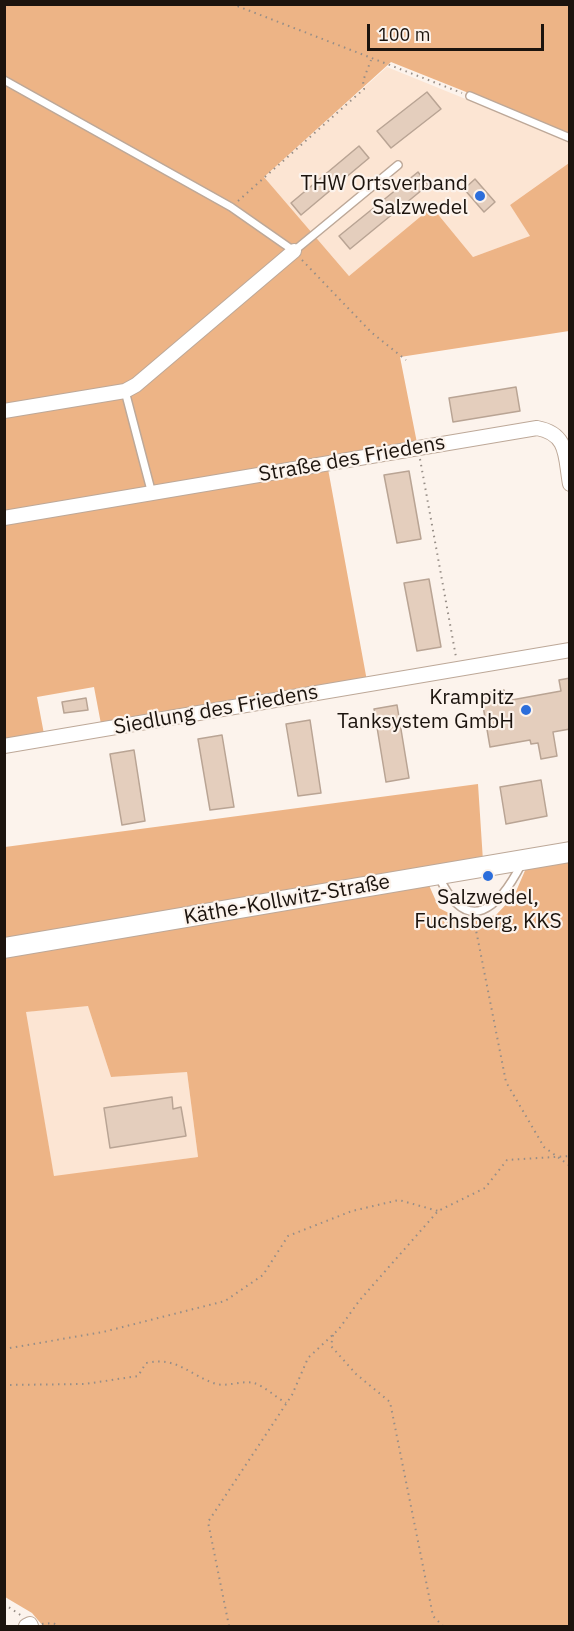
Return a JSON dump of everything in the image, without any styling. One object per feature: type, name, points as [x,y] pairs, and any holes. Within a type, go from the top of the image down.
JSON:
[{"type":"main road","name":"Käthe-Kollwitz-Straße","points":[[4,948],[570,852]]},
{"type":"street","points":[[4,411],[125,390],[136,385],[294,251]]},
{"type":"street","name":"Straße des Friedens","points":[[4,518],[537,428],[552,430],[562,440],[570,484]]},
{"type":"street","name":"Siedlung des Friedens","points":[[4,746],[570,650]]},
{"type":"lane","points":[[4,80],[231,207],[294,251],[398,165]]},
{"type":"lane","points":[[470,96],[570,138]]},
{"type":"lane","points":[[125,390],[153,494]]},
{"type":"lane","points":[[438,875],[448,895],[458,907],[473,912],[493,906],[510,887],[523,860]]},
{"type":"path","points":[[232,4],[371,60],[470,96]]},
{"type":"path","points":[[231,207],[364,89],[363,81],[371,60]]},
{"type":"path","points":[[294,251],[371,332],[406,360]]},
{"type":"path","points":[[418,448],[458,669]]},
{"type":"path","points":[[473,912],[506,1082],[544,1147],[570,1166]]},
{"type":"path","points":[[229,1626],[208,1522],[286,1403],[308,1358],[333,1335],[359,1301],[438,1211],[485,1188],[507,1160],[570,1156]]},
{"type":"path","points":[[4,1349],[103,1332],[225,1301],[263,1275],[288,1236],[352,1211],[399,1200],[438,1211]]},
{"type":"path","points":[[333,1335],[331,1346],[356,1374],[390,1402],[433,1616],[443,1626]]},
{"type":"path","points":[[4,1385],[84,1384],[138,1376],[146,1363],[162,1359],[178,1364],[193,1375],[217,1384],[254,1383],[286,1403]]},
{"type":"path","points":[[4,1604],[19,1612],[29,1626],[53,1623],[59,1626]]},
{"type":"shaded area","points":[[5,5],[569,5],[569,133],[391,62],[264,177],[349,276],[432,207],[473,257],[530,236],[510,205],[569,163],[569,331],[400,357],[417,443],[326,458],[367,681],[101,724],[94,687],[37,697],[44,734],[5,741]]},
{"type":"shaded area","points":[[387,67],[569,141],[569,163],[510,205],[531,236],[473,257],[432,207],[349,276],[264,177]]},
{"type":"shaded area","points":[[478,784],[483,861],[5,942],[5,847]]},
{"type":"shaded area","points":[[569,859],[569,1626],[43,1626],[32,1613],[5,1597],[5,956],[428,883],[439,908],[466,922],[496,915],[514,896],[527,866]],"holes":[[[88,1006],[111,1077],[187,1072],[198,1157],[54,1176],[26,1012]]]},
{"type":"shaded area","points":[[88,1005],[111,1077],[187,1071],[198,1157],[54,1177],[25,1012]]},
{"type":"building","points":[[427,92],[441,109],[391,148],[377,131]]},
{"type":"building","points":[[359,146],[369,158],[301,215],[291,203]]},
{"type":"building","points":[[418,172],[428,185],[350,249],[339,236]]},
{"type":"building","name":"THW Ortsverband Salzwedel","points":[[475,179],[495,202],[484,212],[464,189]]},
{"type":"building","points":[[516,387],[520,411],[453,422],[449,398]]},
{"type":"building","points":[[409,471],[421,539],[397,543],[384,475]]},
{"type":"building","points":[[429,579],[441,647],[417,651],[404,583]]},
{"type":"building","name":"Krampitz Tanksystem GmbH","points":[[570,678],[570,729],[553,732],[557,756],[541,759],[538,743],[531,744],[530,740],[490,747],[481,694],[504,690],[506,701],[561,691],[559,680]]},
{"type":"building","points":[[86,698],[88,710],[64,713],[62,702]]},
{"type":"building","points":[[397,705],[409,778],[386,782],[374,709]]},
{"type":"building","points":[[310,720],[321,793],[298,796],[286,724]]},
{"type":"building","points":[[222,735],[234,807],[210,810],[198,739]]},
{"type":"building","points":[[134,750],[145,821],[122,825],[110,754]]},
{"type":"building","points":[[541,780],[547,816],[506,824],[500,787]]},
{"type":"building","points":[[172,1097],[173,1109],[181,1107],[186,1136],[110,1148],[104,1108]]},
{"type":"place","name":"THW Ortsverband Salzwedel","points":[[480,196]]},
{"type":"place","name":"Krampitz Tanksystem GmbH","points":[[526,710]]},
{"type":"place","name":"Salzwedel, Fuchsberg, KKS","points":[[488,876]]}]
